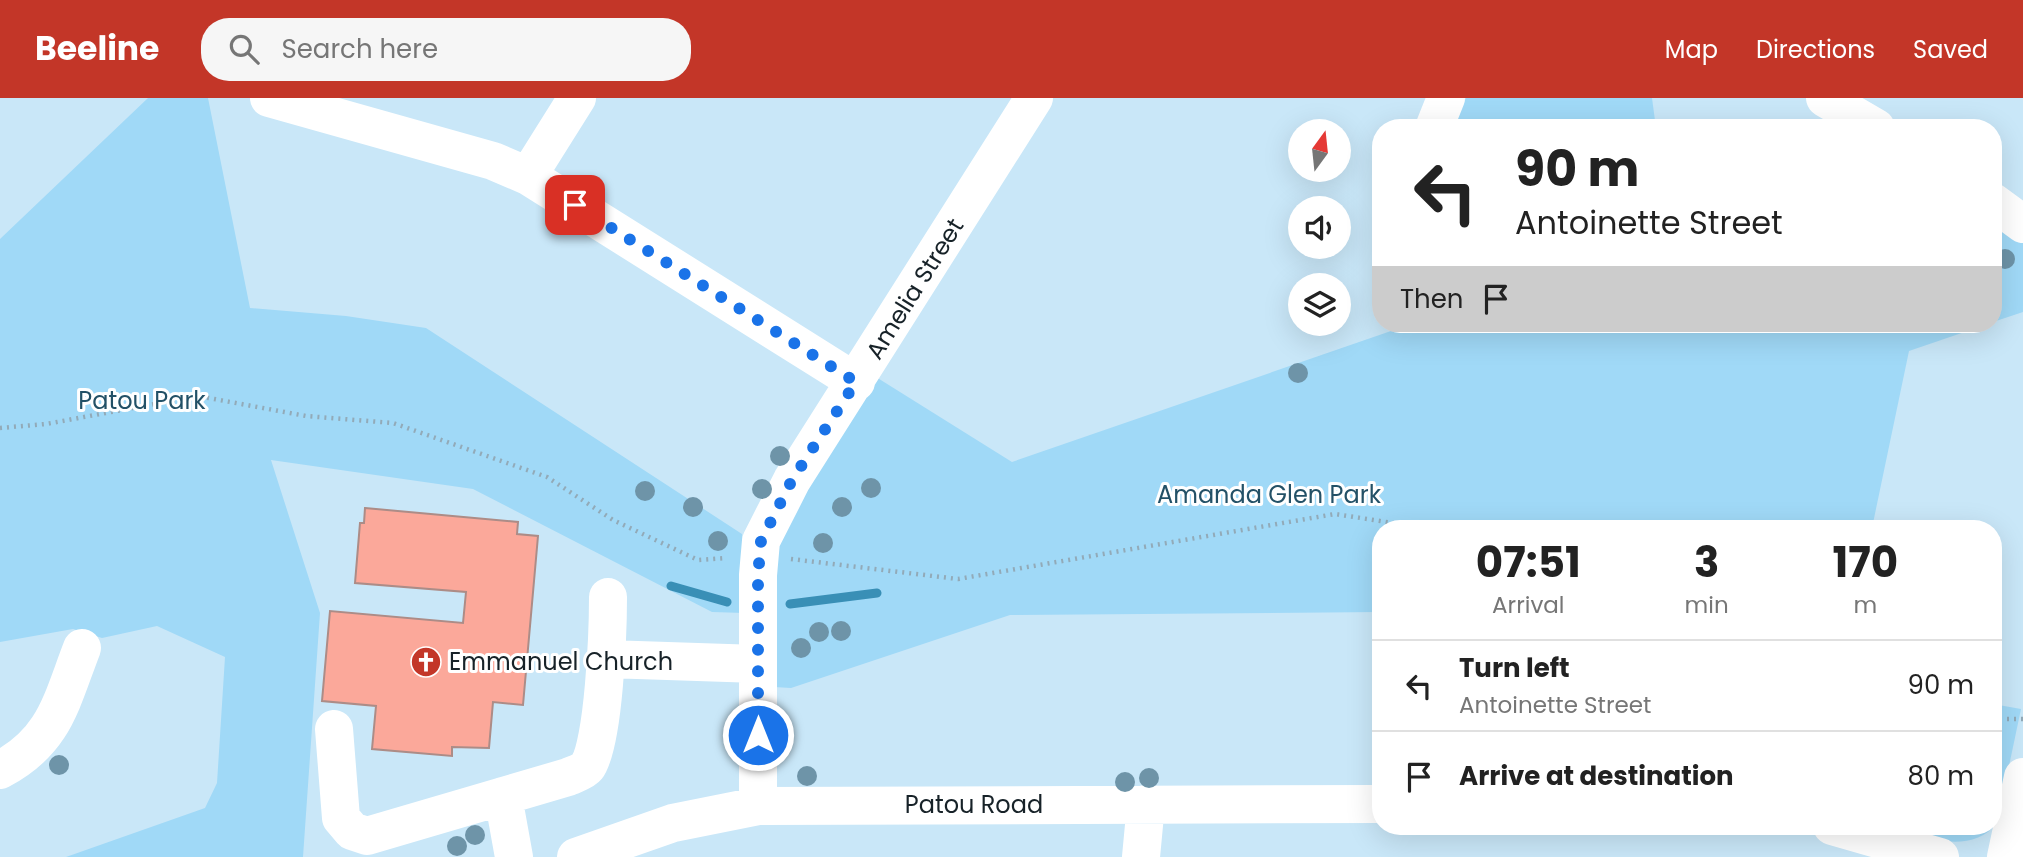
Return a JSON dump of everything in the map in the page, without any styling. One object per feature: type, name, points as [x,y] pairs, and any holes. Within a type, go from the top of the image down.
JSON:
[{"type":"street","points":[[269,98],[493,161],[527,176],[856,382]]},
{"type":"street","points":[[527,176],[577,98]]},
{"type":"street","name":"Amelia Street","points":[[758,806],[758,555],[769,520],[1034,98]]},
{"type":"street","points":[[1437,119],[1446,98]]},
{"type":"street","points":[[1825,98],[1861,119]]},
{"type":"street","points":[[2002,209],[2023,224]]},
{"type":"street","points":[[334,729],[341,818],[352,831],[367,836],[585,769],[594,754],[607,659],[608,597]]},
{"type":"street","points":[[0,770],[28,753],[50,729],[82,648]]},
{"type":"street","points":[[607,659],[758,664]]},
{"type":"street","points":[[2006,857],[2023,777]]},
{"type":"street","points":[[503,796],[514,857]]},
{"type":"street","points":[[1141,857],[1146,804]]},
{"type":"street","name":"Patou Road","points":[[576,857],[673,823],[758,806],[1372,804]]},
{"type":"street","points":[[1863,835],[1940,857]]},
{"type":"path","points":[[0,429],[46,424],[198,396],[306,416],[393,423],[547,477],[613,520],[698,560],[758,555],[958,579],[1335,514],[1374,520]]},
{"type":"path","points":[[2002,719],[2023,719]]},
{"type":"green space","name":"Patou Park","points":[[148,98],[208,98],[250,308],[346,316],[426,328],[742,534],[744,613],[712,612],[473,489],[271,460],[320,613],[303,857],[66,857],[205,808],[217,783],[225,657],[157,626],[102,638],[73,629],[0,642],[0,239]]},
{"type":"green space","points":[[1466,98],[1652,98],[1655,119],[1456,119]]},
{"type":"green space","points":[[2002,227],[2023,242],[2023,312],[2002,319]]},
{"type":"green space","name":"Amanda Glen Park","points":[[1385,333],[1962,333],[1909,351],[1874,520],[1372,520],[1372,612],[1010,615],[791,688],[774,687],[776,540],[876,377],[1012,462]]},
{"type":"green space","points":[[2002,706],[2021,709],[2002,799]]},
{"type":"green space","points":[[1916,835],[1982,835],[1959,842]]},
{"type":"building","name":"Emmanuel Church","points":[[365,508],[518,522],[517,534],[538,536],[523,705],[493,702],[489,748],[452,747],[452,756],[372,749],[376,706],[322,701],[330,611],[463,623],[466,592],[355,583],[360,523],[364,523]]},
{"type":"waterway","points":[[671,586],[727,602]]},
{"type":"waterway","points":[[790,604],[877,593]]},
{"type":"place","name":"Emmanuel Church","points":[[426,662]]},
{"type":"route","points":[[575,205],[856,382],[792,480],[769,520],[761,541],[758,555],[758,735]]}]
